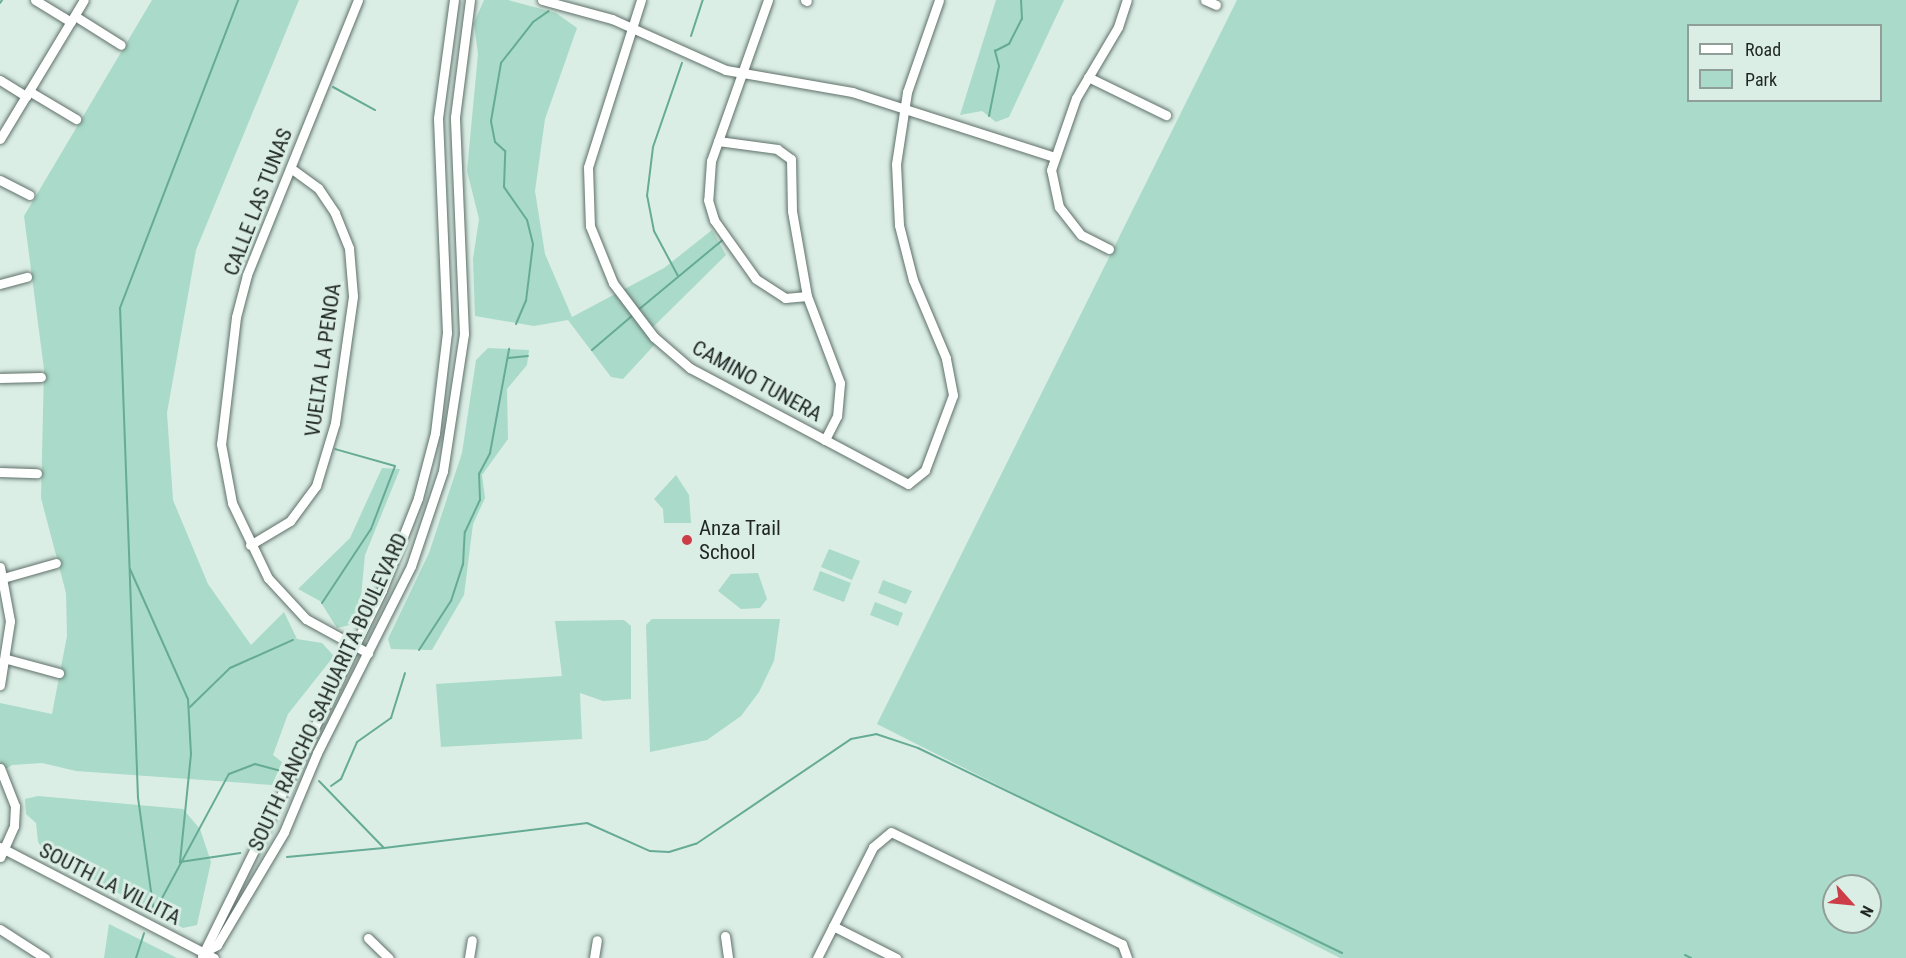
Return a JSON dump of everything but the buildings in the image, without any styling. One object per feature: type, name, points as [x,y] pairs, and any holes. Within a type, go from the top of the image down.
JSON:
[{"type":"street","points":[[35,0],[121,45]]},
{"type":"street","points":[[0,139],[84,0]]},
{"type":"street","name":"CALLE LAS TUNAS","points":[[358,0],[241,296],[222,420],[227,484],[250,545],[290,604],[352,648],[368,653]]},
{"type":"street","name":"SOUTH RANCHO SAHUARITA BOULEVARD","points":[[203,955],[408,530],[441,397],[447,311],[438,118],[454,0]]},
{"type":"street","name":"SOUTH RANCHO SAHUARITA BOULEVARD","points":[[203,955],[217,945],[271,857],[423,535],[454,421],[464,334],[455,117],[470,0]]},
{"type":"street","points":[[542,0],[631,28],[742,74],[904,108],[1055,157]]},
{"type":"street","name":"CAMINO TUNERA","points":[[641,0],[588,167],[590,226],[604,266],[635,316],[683,363],[897,479],[915,483],[949,416],[953,395],[946,358],[913,280],[899,225],[896,164],[904,108]]},
{"type":"street","points":[[768,0],[718,141],[707,182],[714,220],[746,268],[768,289],[785,298],[807,296]]},
{"type":"street","points":[[904,108],[939,0]]},
{"type":"street","points":[[1109,249],[1082,235],[1059,207],[1051,170],[1088,77],[1118,27],[1127,0]]},
{"type":"street","points":[[1205,0],[1216,5]]},
{"type":"street","points":[[1088,77],[1166,115]]},
{"type":"street","points":[[0,80],[76,119]]},
{"type":"street","points":[[718,141],[789,154],[807,296],[840,383],[837,416],[825,440]]},
{"type":"street","name":"VUELTA LA PENOA","points":[[250,545],[290,521],[319,479],[335,423],[353,296],[349,248],[335,213],[318,188],[291,169]]},
{"type":"street","points":[[0,180],[29,195]]},
{"type":"street","points":[[0,284],[27,278]]},
{"type":"street","points":[[0,378],[41,377]]},
{"type":"street","points":[[0,472],[37,473]]},
{"type":"street","points":[[3,578],[56,563]]},
{"type":"street","points":[[0,567],[3,578],[7,659],[0,685]]},
{"type":"street","points":[[7,659],[59,673]]},
{"type":"street","points":[[0,768],[15,806],[1,851]]},
{"type":"street","points":[[817,958],[873,847],[891,832],[1122,944],[1127,956]]},
{"type":"street","name":"SOUTH LA VILLITA","points":[[1,851],[203,955],[214,958]]},
{"type":"street","points":[[833,926],[896,958]]},
{"type":"street","points":[[0,929],[45,958]]},
{"type":"street","points":[[725,936],[728,958]]},
{"type":"street","points":[[368,938],[389,958]]},
{"type":"street","points":[[469,958],[472,940]]},
{"type":"street","points":[[594,958],[597,940]]},
{"type":"green space","points":[[152,0],[299,0],[196,250],[167,413],[173,500],[208,584],[251,645],[284,612],[297,639],[322,643],[334,656],[288,714],[273,755],[282,762],[272,785],[76,771],[42,763],[12,765],[0,773],[0,703],[52,714],[67,636],[66,593],[41,498],[44,369],[24,216]]},
{"type":"green space","points":[[484,0],[508,0],[556,13],[577,28],[545,119],[535,191],[545,254],[572,317],[664,268],[712,230],[726,255],[649,331],[658,341],[623,379],[611,377],[568,320],[534,326],[475,316],[473,259],[479,219],[467,171],[478,54],[474,23]]},
{"type":"green space","points":[[996,0],[1064,0],[1009,117],[996,122],[982,111],[960,115]]},
{"type":"green space","points":[[1237,0],[1906,0],[1906,958],[1340,958],[877,724]]},
{"type":"green space","points":[[488,348],[529,350],[527,365],[507,389],[508,439],[482,475],[485,498],[473,524],[464,595],[432,650],[391,649],[388,639],[429,553],[462,453],[476,360]]},
{"type":"green space","points":[[382,468],[400,469],[365,555],[360,607],[350,625],[337,628],[320,601],[298,589],[350,538]]},
{"type":"green space","points":[[676,475],[689,495],[691,523],[664,523],[663,509],[654,499]]},
{"type":"green space","points":[[829,549],[860,561],[852,580],[821,567]]},
{"type":"green space","points":[[820,571],[851,583],[844,602],[813,590]]},
{"type":"green space","points":[[758,573],[767,599],[760,608],[741,609],[718,591],[731,574]]},
{"type":"green space","points":[[883,580],[912,591],[906,604],[878,593]]},
{"type":"green space","points":[[875,602],[903,613],[898,626],[870,615]]},
{"type":"green space","points":[[652,619],[780,619],[774,661],[759,692],[741,716],[707,740],[650,752],[646,625]]},
{"type":"green space","points":[[624,620],[631,626],[631,699],[603,701],[580,693],[582,739],[441,747],[436,684],[562,676],[555,621]]},
{"type":"green space","points":[[38,796],[183,809],[200,829],[211,862],[197,925],[183,928],[46,854],[38,842],[36,823],[26,814],[25,799]]},
{"type":"green space","points":[[109,924],[177,958],[104,958]]},
{"type":"waterway","points":[[154,913],[138,798],[120,308],[238,0]]},
{"type":"waterway","points":[[691,36],[703,0]]},
{"type":"waterway","points":[[989,116],[999,66],[995,51],[1009,44],[1022,19],[1021,0]]},
{"type":"waterway","points":[[516,324],[526,301],[533,244],[527,220],[504,187],[505,151],[495,142],[491,121],[501,63],[533,22],[549,11]]},
{"type":"waterway","points":[[678,276],[654,231],[647,196],[653,147],[682,63]]},
{"type":"waterway","points":[[333,87],[375,110]]},
{"type":"waterway","points":[[637,311],[725,238]]},
{"type":"waterway","points":[[592,350],[633,315]]},
{"type":"waterway","points":[[419,650],[451,601],[463,565],[465,532],[480,500],[479,474],[490,453],[509,349]]},
{"type":"waterway","points":[[508,358],[528,356]]},
{"type":"waterway","points":[[322,603],[371,529],[395,466],[335,449]]},
{"type":"waterway","points":[[130,569],[188,699],[191,754],[180,862],[240,853]]},
{"type":"waterway","points":[[190,707],[230,668],[293,640]]},
{"type":"waterway","points":[[331,786],[341,779],[357,742],[391,718],[405,673]]},
{"type":"waterway","points":[[319,781],[384,848],[587,823],[650,851],[669,852],[696,844],[851,739],[876,734],[918,748],[1342,953]]},
{"type":"waterway","points":[[154,913],[229,774],[255,764],[278,770]]},
{"type":"waterway","points":[[287,857],[384,848]]},
{"type":"waterway","points":[[136,958],[144,933]]},
{"type":"waterway","points":[[1685,955],[1691,958]]},
{"type":"place","name":"Anza Trail School","points":[[687,540]]}]
